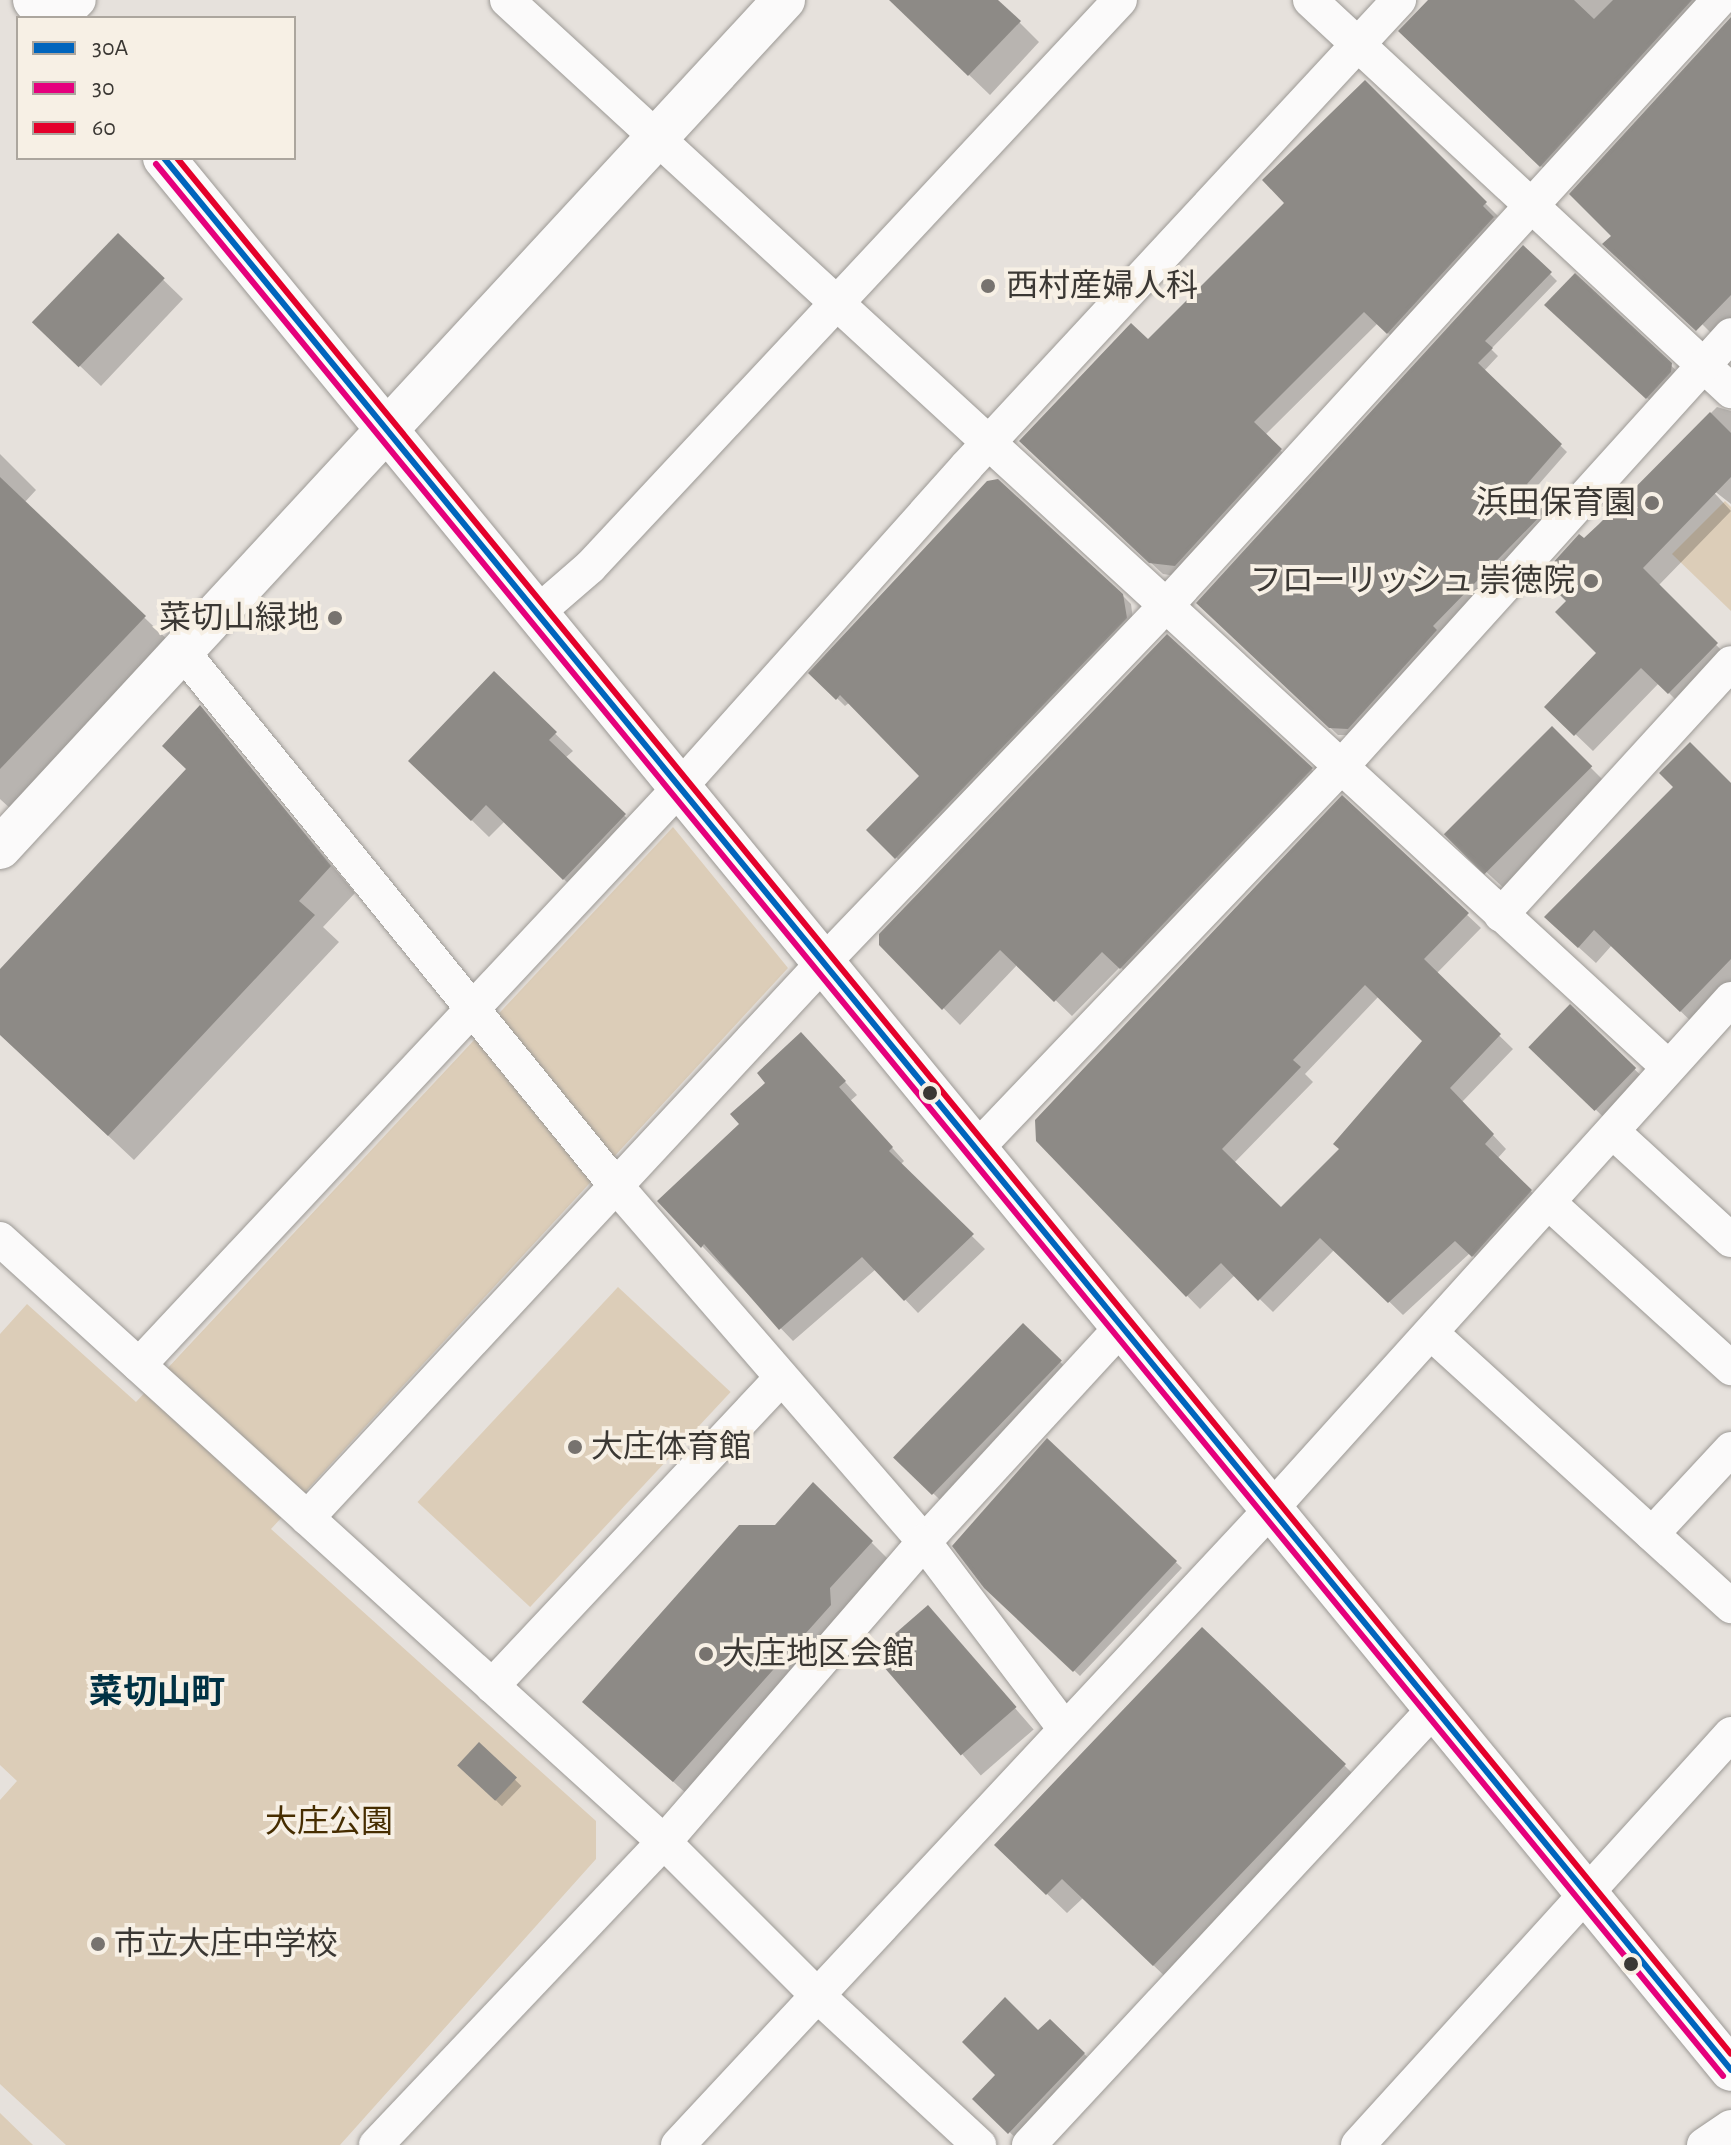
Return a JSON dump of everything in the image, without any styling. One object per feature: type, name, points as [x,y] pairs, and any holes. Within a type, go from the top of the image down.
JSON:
[{"type":"street","points":[[34,0],[47,16]]},
{"type":"street","points":[[63,16],[79,0]]},
{"type":"street","points":[[507,0],[1668,1067]]},
{"type":"street","points":[[0,848],[784,0]]},
{"type":"street","points":[[538,612],[590,567],[1120,0]]},
{"type":"street","points":[[1310,0],[1731,391]]},
{"type":"street","points":[[139,1365],[681,786],[990,443],[1399,0]]},
{"type":"street","points":[[307,1518],[824,962],[1165,607],[1719,0]]},
{"type":"street","points":[[166,160],[1731,2070]]},
{"type":"street","points":[[976,1149],[1340,768],[1731,335]]},
{"type":"street","points":[[182,651],[617,1187],[779,1380],[924,1542],[1065,1729]]},
{"type":"street","points":[[1501,915],[1731,663]]},
{"type":"street","points":[[678,2145],[1271,1509],[1613,1132],[1668,1067],[1729,1005]]},
{"type":"street","points":[[1613,1132],[1731,1240]]},
{"type":"street","points":[[1549,1203],[1731,1368]]},
{"type":"street","points":[[0,1239],[664,1842],[817,1995],[979,2145]]},
{"type":"street","points":[[376,2145],[664,1842],[924,1542],[1122,1327]]},
{"type":"street","points":[[1431,1333],[1731,1606]]},
{"type":"street","points":[[492,1686],[779,1380]]},
{"type":"street","points":[[1652,1534],[1731,1449]]},
{"type":"street","points":[[1029,2145],[1435,1708]]},
{"type":"street","points":[[1358,2145],[1731,1734]]},
{"type":"street","points":[[1704,2145],[1731,2127]]},
{"type":"green space","points":[[1725,501],[1731,507],[1731,611],[1672,554]]},
{"type":"green space","name":"大庄公園","points":[[673,827],[788,968],[271,1529],[596,1821],[596,1859],[340,2145],[66,2145],[0,2084],[0,1800],[17,1781],[0,1765],[0,1334],[27,1304],[136,1402]]},
{"type":"green space","name":"大庄体育館","points":[[618,1287],[731,1392],[530,1607],[417,1502]]},
{"type":"green space","points":[[0,2113],[33,2145],[0,2145]]},
{"type":"building","points":[[889,0],[998,0],[1021,21],[968,76]]},
{"type":"building","points":[[1428,0],[1574,0],[1594,19],[1613,0],[1692,0],[1540,167],[1398,31]]},
{"type":"building","points":[[1731,17],[1731,295],[1696,331],[1602,244],[1611,236],[1569,194]]},
{"type":"building","points":[[1365,80],[1487,202],[1483,206],[1494,217],[1387,334],[1364,312],[1254,422],[1282,449],[1175,566],[1149,563],[1019,441],[1131,323],[1148,339],[1284,203],[1262,180]]},
{"type":"building","points":[[118,233],[165,278],[79,367],[32,322]]},
{"type":"building","points":[[1523,245],[1552,272],[1485,341],[1493,348],[1478,363],[1562,444],[1527,484],[1550,506],[1433,626],[1437,630],[1348,729],[1329,728],[1196,603]]},
{"type":"building","points":[[1575,273],[1672,363],[1671,372],[1646,399],[1544,305]]},
{"type":"building","points":[[1710,412],[1731,433],[1731,477],[1643,568],[1718,643],[1668,694],[1641,668],[1574,736],[1544,707],[1596,653],[1555,612],[1566,601],[1541,576],[1579,534],[1584,538]]},
{"type":"building","points":[[0,477],[146,616],[0,769]]},
{"type":"building","points":[[998,479],[1123,594],[1127,618],[895,859],[866,830],[919,776],[840,695],[836,700],[808,673],[987,481]]},
{"type":"building","points":[[1167,634],[1313,768],[1120,969],[1102,952],[1054,1002],[1000,950],[942,1010],[879,945],[879,934]]},
{"type":"building","points":[[494,671],[557,732],[549,740],[626,814],[563,880],[486,805],[471,821],[408,761]]},
{"type":"building","points":[[200,705],[331,866],[299,901],[315,915],[108,1136],[0,1035],[0,969],[186,769],[162,746]]},
{"type":"building","points":[[1552,726],[1592,766],[1484,874],[1444,834]]},
{"type":"building","points":[[1690,742],[1731,783],[1731,959],[1680,1012],[1594,930],[1578,948],[1544,917],[1673,787],[1659,773]]},
{"type":"building","points":[[1342,795],[1469,913],[1424,959],[1501,1034],[1450,1088],[1494,1134],[1485,1144],[1532,1190],[1472,1257],[1455,1241],[1388,1303],[1320,1238],[1258,1301],[1221,1263],[1186,1297],[1036,1141],[1035,1120]],"holes":[[[1365,985],[1422,1041],[1333,1144],[1339,1149],[1281,1207],[1222,1149],[1301,1067],[1293,1060]]]},
{"type":"building","points":[[1570,1004],[1636,1068],[1594,1111],[1528,1047]]},
{"type":"building","points":[[801,1032],[846,1081],[839,1087],[893,1147],[889,1151],[974,1234],[904,1301],[862,1257],[779,1330],[704,1244],[701,1248],[657,1201],[739,1124],[730,1114],[765,1083],[757,1073]]},
{"type":"building","points":[[1023,1323],[1062,1361],[932,1495],[893,1458]]},
{"type":"building","points":[[1047,1438],[1177,1561],[1073,1672],[984,1588],[952,1546]]},
{"type":"building","name":"大庄地区会館","points":[[813,1482],[873,1541],[830,1588],[831,1605],[673,1782],[582,1702],[739,1525],[775,1525]]},
{"type":"building","points":[[928,1605],[1017,1707],[961,1755],[872,1654]]},
{"type":"building","points":[[1202,1627],[1346,1764],[1153,1966],[1062,1879],[1046,1895],[994,1845]]},
{"type":"building","points":[[479,1742],[517,1777],[495,1801],[457,1765]]},
{"type":"building","points":[[1005,1997],[1038,2030],[1050,2019],[1085,2053],[1008,2134],[972,2099],[995,2075],[962,2042]]},
{"type":"transit line","name":"30A","points":[[166,160],[1731,2070]]},
{"type":"transit line","name":"60","points":[[179,160],[1731,2054]]},
{"type":"transit line","name":"30","points":[[156,164],[1723,2076]]},
{"type":"place","name":"西村産婦人科","points":[[988,286]]},
{"type":"place","name":"浜田保育園","points":[[1652,503]]},
{"type":"place","name":"フローリッシュ 崇徳院","points":[[1591,581]]},
{"type":"place","name":"菜切山緑地","points":[[335,618]]},
{"type":"place","name":"大庄体育館","points":[[575,1447]]},
{"type":"place","name":"大庄地区会館","points":[[706,1654]]},
{"type":"place","name":"市立大庄中学校","points":[[98,1944]]},
{"type":"district","name":"菜切山町","points":[[157,1694]]}]
